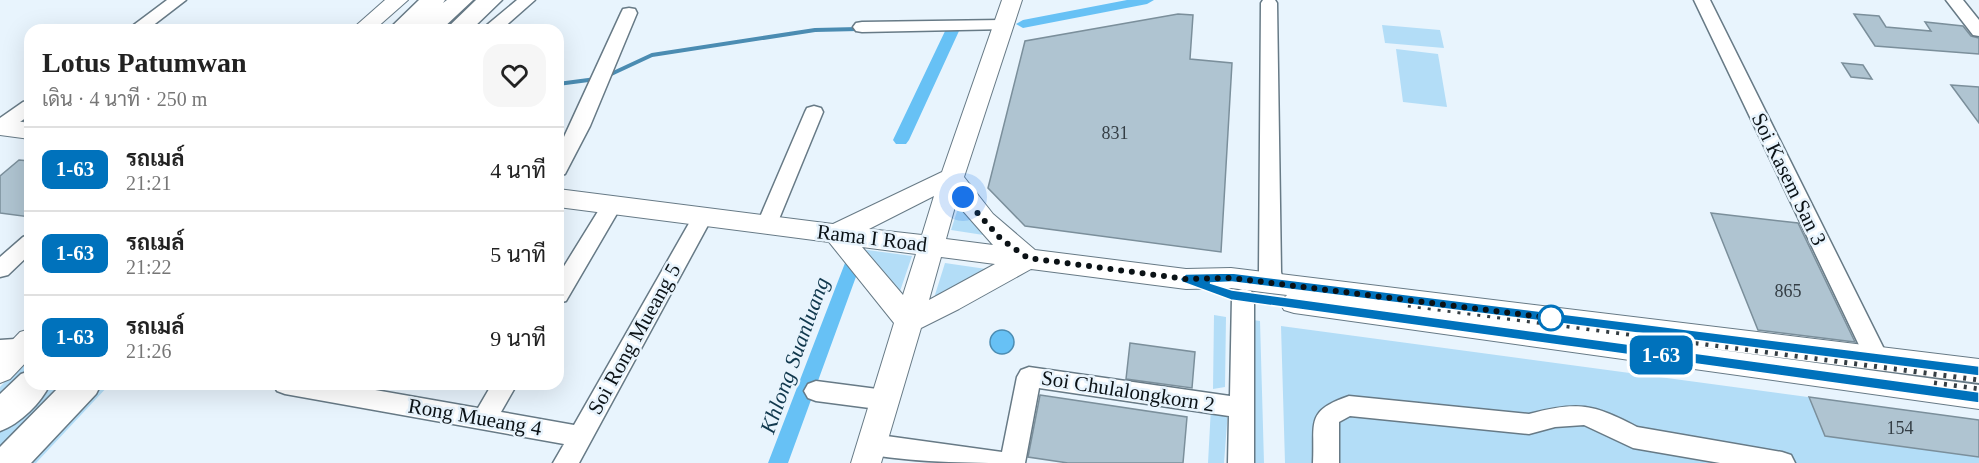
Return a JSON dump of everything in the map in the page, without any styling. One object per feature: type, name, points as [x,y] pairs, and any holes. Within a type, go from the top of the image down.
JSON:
[{"type":"highway","points":[[407,24],[433,0]]},
{"type":"highway","points":[[433,24],[461,0]]},
{"type":"highway","points":[[464,24],[490,0]]},
{"type":"highway","points":[[0,416],[27,390]]},
{"type":"highway","points":[[8,463],[78,390]]},
{"type":"main road","points":[[368,24],[398,0]]},
{"type":"main road","points":[[869,454],[952,177],[1012,0]]},
{"type":"main road","points":[[0,127],[24,130]]},
{"type":"main road","points":[[909,321],[837,234],[952,177]]},
{"type":"main road","points":[[909,321],[949,302],[1028,258],[1001,239],[984,221],[963,197],[952,177]]},
{"type":"main road","name":"Rama I Road","points":[[564,199],[1186,279],[1232,278],[1278,290],[1979,397]]},
{"type":"main road","name":"Rama I Road","points":[[1186,279],[1243,297],[1278,290],[1979,371]]},
{"type":"main road","points":[[0,371],[21,345]]},
{"type":"street","points":[[144,24],[178,0]]},
{"type":"street","points":[[497,24],[527,0]]},
{"type":"street","name":"Soi Kasem San 3","points":[[1702,0],[1876,358]]},
{"type":"street","points":[[1954,0],[1979,31]]},
{"type":"street","points":[[1269,3],[1270,272],[1278,290]]},
{"type":"street","points":[[564,157],[629,13]]},
{"type":"street","points":[[862,27],[1002,25]]},
{"type":"street","points":[[0,127],[24,110]]},
{"type":"street","points":[[767,224],[814,112]]},
{"type":"street","points":[[564,285],[612,205]]},
{"type":"street","name":"Soi Rong Mueang 5","points":[[566,463],[703,216]]},
{"type":"street","points":[[0,268],[24,247]]},
{"type":"street","points":[[1241,463],[1243,297]]},
{"type":"street","name":"Soi Chulalongkorn 2","points":[[1012,463],[1029,376],[1242,408]]},
{"type":"street","name":"Rong Mueang 4","points":[[320,390],[580,436]]},
{"type":"street","points":[[484,419],[501,390]]},
{"type":"street","points":[[816,391],[885,400]]},
{"type":"street","points":[[1326,463],[1327,418],[1336,411],[1349,406],[1529,424],[1555,417],[1584,415],[1609,424],[1633,437],[1782,463]]},
{"type":"street","points":[[869,454],[1004,463]]},
{"type":"shaded area","points":[[1382,25],[1440,30],[1444,48],[1385,43]]},
{"type":"shaded area","points":[[1396,49],[1438,54],[1447,107],[1403,102]]},
{"type":"shaded area","points":[[960,202],[990,236],[951,230]]},
{"type":"shaded area","points":[[860,249],[912,256],[899,294]]},
{"type":"shaded area","points":[[945,263],[993,270],[934,298]]},
{"type":"shaded area","points":[[1214,315],[1226,317],[1225,387],[1213,389]]},
{"type":"shaded area","points":[[1247,319],[1260,321],[1264,463],[1249,463]]},
{"type":"shaded area","points":[[1281,326],[1979,420],[1979,463],[1285,463]]},
{"type":"shaded area","points":[[24,361],[24,390],[104,390],[36,463],[0,463],[0,387]]},
{"type":"shaded area","points":[[1211,407],[1228,410],[1224,463],[1208,463]]},
{"type":"water","points":[[1002,330],[1007,331],[1013,337],[1013,347],[1007,353],[1002,354],[997,353],[991,347],[990,342],[991,337],[997,331]]},
{"type":"building","points":[[1178,14],[1193,15],[1190,59],[1232,63],[1221,252],[1025,226],[988,188],[1025,41]]},
{"type":"building","points":[[1854,14],[1879,16],[1886,27],[1931,31],[1925,22],[1963,26],[1971,36],[1979,38],[1979,54],[1875,46]]},
{"type":"building","points":[[1842,63],[1863,65],[1872,79],[1851,77]]},
{"type":"building","points":[[1951,85],[1979,87],[1979,123]]},
{"type":"building","points":[[19,160],[24,160],[24,216],[0,213],[0,176]]},
{"type":"building","points":[[1711,213],[1798,223],[1855,342],[1758,330]]},
{"type":"building","points":[[1130,343],[1195,352],[1192,388],[1126,379]]},
{"type":"building","points":[[1040,395],[1187,417],[1183,463],[1068,463],[1028,457]]},
{"type":"building","points":[[1809,397],[1979,420],[1979,457],[1825,436]]},
{"type":"waterway","points":[[1023,24],[1147,0]]},
{"type":"waterway","name":"Khlong Suanluang","points":[[901,140],[954,27],[973,27]]},
{"type":"waterway","points":[[609,75],[652,55],[815,30],[858,29]]},
{"type":"waterway","points":[[564,83],[596,79]]},
{"type":"waterway","name":"Khlong Suanluang","points":[[778,463],[853,263]]},
{"type":"railway","points":[[1408,305],[1979,380]]},
{"type":"railway","points":[[1934,383],[1979,389]]},
{"type":"bus line","name":"1-63","points":[[1979,371],[1232,278],[1186,279],[1231,295],[1979,397]]},
{"type":"route","points":[[963,197],[1001,239],[1028,258],[1186,279],[1232,278],[1551,318]]}]
